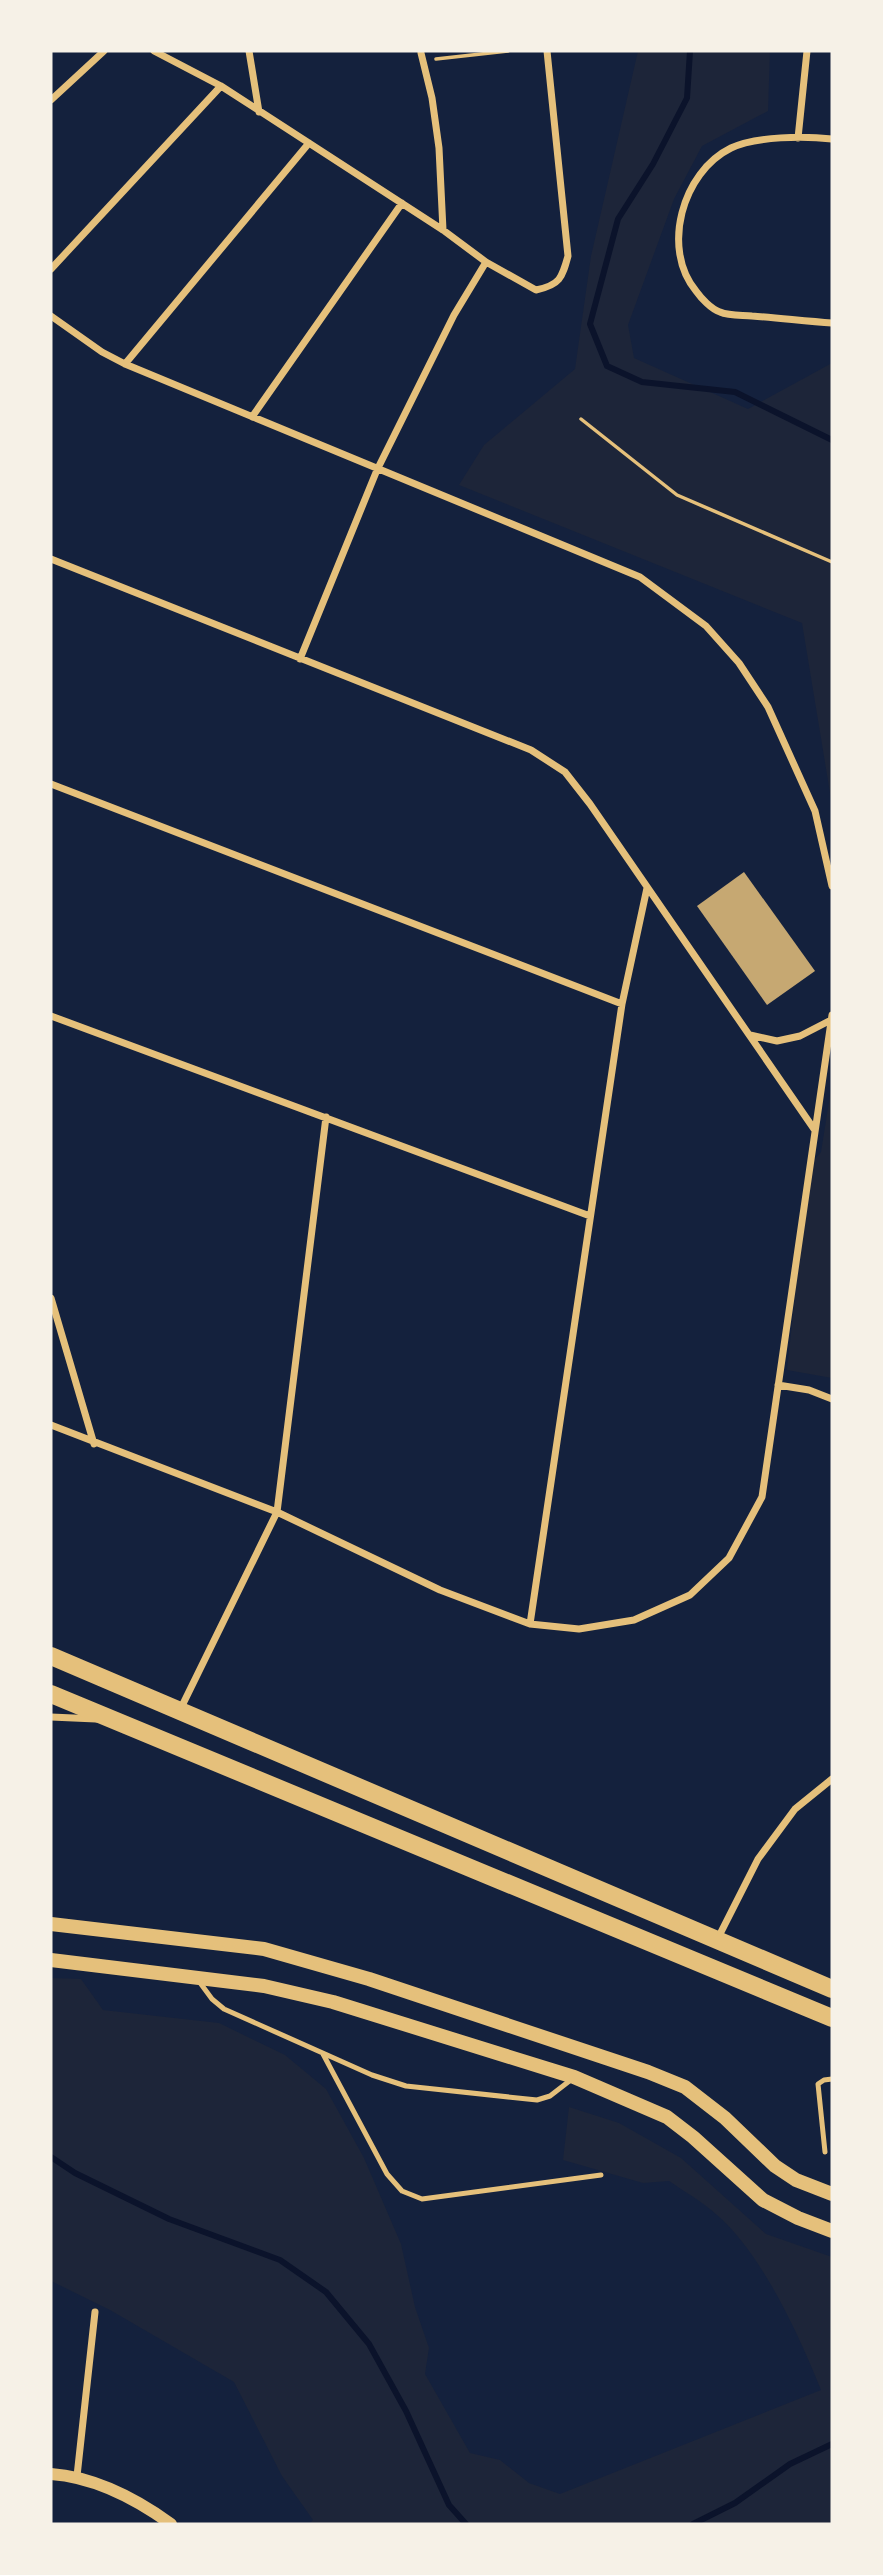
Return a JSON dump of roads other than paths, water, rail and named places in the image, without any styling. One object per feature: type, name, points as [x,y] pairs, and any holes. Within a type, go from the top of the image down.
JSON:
[{"type":"main road","points":[[51,1656],[832,1989]]},
{"type":"main road","points":[[51,1695],[832,2018]]},
{"type":"main road","points":[[51,1924],[264,1949],[369,1979],[648,2071],[685,2087],[725,2118],[766,2158],[796,2180],[832,2194]]},
{"type":"main road","points":[[51,1960],[264,1986],[333,2002],[574,2077],[667,2117],[763,2200],[832,2231]]},
{"type":"street","points":[[51,100],[104,51]]},
{"type":"street","points":[[153,51],[221,86],[443,230],[486,262],[536,290],[551,287],[562,277],[568,256],[547,51]]},
{"type":"street","points":[[249,51],[259,113]]},
{"type":"street","points":[[798,138],[807,51]]},
{"type":"street","points":[[422,57],[432,98],[439,148],[443,230]]},
{"type":"street","points":[[51,269],[221,86]]},
{"type":"street","points":[[832,139],[798,138],[747,142],[730,149],[711,163],[694,184],[683,208],[678,235],[680,261],[688,282],[700,297],[719,312],[832,324]]},
{"type":"street","points":[[125,364],[309,143]]},
{"type":"street","points":[[252,417],[402,203]]},
{"type":"street","points":[[300,659],[377,470],[454,315],[486,262]]},
{"type":"street","points":[[51,316],[102,352],[125,364],[639,577],[706,626],[738,663],[768,707],[815,811],[832,886]]},
{"type":"street","points":[[51,559],[531,750],[565,772],[590,804],[814,1129]]},
{"type":"street","points":[[51,784],[622,1004]]},
{"type":"street","points":[[530,1624],[622,1004],[647,888]]},
{"type":"street","points":[[51,1425],[94,1444],[277,1512],[440,1590],[530,1624],[579,1629],[634,1620],[690,1595],[729,1558],[762,1497],[832,1015]]},
{"type":"street","points":[[51,1016],[590,1216]]},
{"type":"street","points":[[749,1035],[777,1041],[800,1037],[831,1020]]},
{"type":"street","points":[[180,1710],[277,1512],[326,1117]]},
{"type":"street","points":[[51,1298],[94,1444]]},
{"type":"street","points":[[778,1385],[809,1390],[832,1399]]},
{"type":"street","points":[[51,1717],[108,1719]]},
{"type":"street","points":[[717,1941],[758,1859],[795,1809],[832,1779]]},
{"type":"street","points":[[77,2476],[95,2312]]},
{"type":"street","points":[[51,2474],[77,2476],[106,2487],[171,2524]]},
{"type":"lane","points":[[196,1978],[224,2009],[372,2075],[406,2087],[537,2100],[550,2096],[574,2077]]},
{"type":"lane","points":[[323,2053],[387,2174],[402,2191],[422,2199],[601,2175]]},
{"type":"lane","points":[[825,2152],[818,2084],[832,2078]]},
{"type":"waterway","points":[[690,51],[687,98],[653,164],[618,219],[590,324],[607,366],[642,382],[735,392],[832,440]]},
{"type":"waterway","points":[[51,2157],[75,2173],[169,2219],[280,2260],[326,2292],[369,2344],[406,2411],[449,2505],[466,2524]]},
{"type":"waterway","points":[[693,2524],[735,2503],[790,2464],[832,2444]]}]
